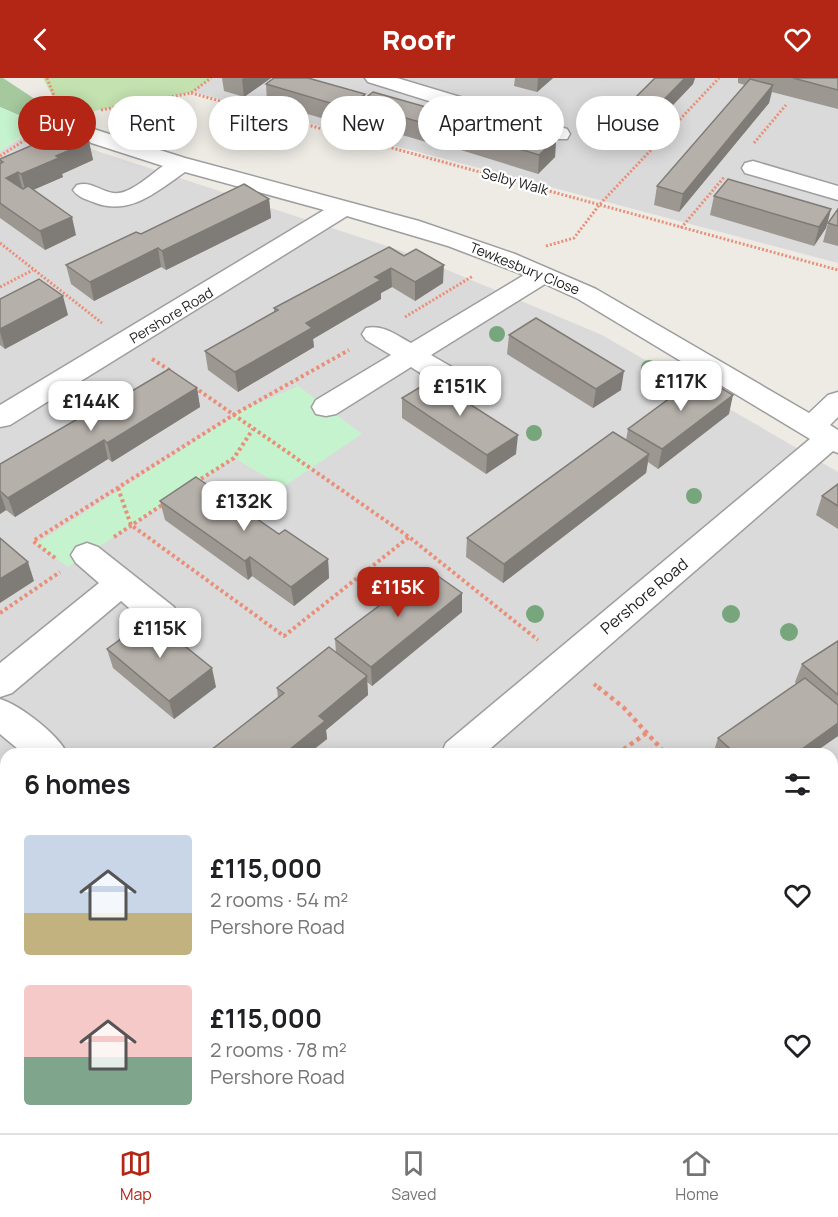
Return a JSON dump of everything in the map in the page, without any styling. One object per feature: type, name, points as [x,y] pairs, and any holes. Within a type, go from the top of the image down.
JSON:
[{"type":"street","points":[[375,78],[446,91],[459,96]]},
{"type":"street","name":"Tewkesbury Close","points":[[98,125],[181,164],[457,241],[544,274],[587,294],[827,435]]},
{"type":"street","points":[[85,190],[111,201],[131,198],[181,164]]},
{"type":"street","points":[[753,168],[838,192]]},
{"type":"street","name":"Pershore Road","points":[[0,418],[341,209]]},
{"type":"street","points":[[326,407],[544,274]]},
{"type":"street","points":[[375,334],[452,379]]},
{"type":"street","name":"Pershore Road","points":[[466,748],[827,435],[838,401]]},
{"type":"street","points":[[77,561],[121,583],[162,616]]},
{"type":"street","points":[[0,683],[121,583]]},
{"type":"street","points":[[0,713],[42,748]]},
{"type":"path","points":[[0,156],[62,117],[47,78]]},
{"type":"path","points":[[98,125],[191,93],[211,78]]},
{"type":"path","points":[[77,561],[33,542],[235,414],[485,268],[495,255],[532,250],[574,238],[600,204],[719,78]]},
{"type":"path","points":[[272,96],[279,91]]},
{"type":"path","name":"Selby Walk","points":[[191,93],[209,98]]},
{"type":"path","name":"Selby Walk","points":[[309,125],[838,270]]},
{"type":"path","points":[[0,243],[127,342],[176,375]]},
{"type":"path","points":[[0,287],[33,270]]},
{"type":"path","points":[[186,381],[409,537],[624,708],[661,748]]},
{"type":"path","points":[[187,488],[234,458],[253,429]]},
{"type":"path","points":[[118,488],[131,525],[284,636],[409,537]]},
{"type":"path","points":[[0,613],[168,501]]},
{"type":"path","points":[[625,748],[648,732]]},
{"type":"shaded area","points":[[212,78],[838,78],[838,263],[406,149],[406,96],[321,96],[321,126],[309,123],[309,96],[209,96],[192,92]]},
{"type":"shaded area","points":[[18,140],[18,150],[94,150],[402,251],[602,335],[838,472],[838,748],[0,748],[0,151]]},
{"type":"green space","points":[[0,78],[30,96],[18,96],[18,115],[0,107]]},
{"type":"green space","points":[[43,78],[212,78],[192,92],[171,96],[108,96],[108,108],[96,111],[96,96],[52,96]]},
{"type":"green space","points":[[0,107],[18,115],[18,139],[0,151]]},
{"type":"green space","points":[[293,382],[362,434],[283,487],[234,458],[68,567],[36,544],[243,410],[296,387]]},
{"type":"building","points":[[274,78],[308,78],[365,94],[362,96],[321,96],[321,100],[266,84]]},
{"type":"building","points":[[655,78],[685,78],[667,96],[637,96]]},
{"type":"building","points":[[793,78],[838,78],[838,90]]},
{"type":"building","points":[[750,79],[773,85],[683,194],[657,186]]},
{"type":"building","points":[[373,92],[387,96],[368,96]]},
{"type":"building","points":[[406,101],[418,105],[418,122],[406,118]]},
{"type":"building","points":[[21,150],[70,150],[56,156],[59,158],[6,178],[23,189],[28,186],[72,217],[40,231],[0,203],[0,164],[3,162],[0,159]]},
{"type":"building","points":[[523,150],[544,150],[539,155]]},
{"type":"building","points":[[728,179],[831,209],[819,227],[714,196]]},
{"type":"building","points":[[244,184],[269,199],[162,251],[158,248],[90,282],[66,265],[136,232],[141,234]]},
{"type":"building","points":[[838,209],[838,226],[828,223]]},
{"type":"building","points":[[389,247],[404,256],[416,249],[444,265],[415,282],[391,268],[375,277],[381,280],[306,323],[312,328],[235,372],[205,351],[278,310],[274,308]]},
{"type":"building","points":[[39,279],[63,296],[0,329],[0,299]]},
{"type":"building","points":[[536,318],[624,371],[596,389],[509,335]]},
{"type":"building","points":[[169,369],[197,388],[107,443],[104,440],[8,498],[0,491],[0,464],[79,418],[85,419]]},
{"type":"building","points":[[700,376],[733,395],[662,449],[628,429]]},
{"type":"building","points":[[432,380],[518,435],[487,455],[402,398]]},
{"type":"building","points":[[613,432],[649,454],[504,564],[467,538]]},
{"type":"building","points":[[196,477],[279,534],[285,530],[328,559],[291,587],[250,557],[245,561],[160,501]]},
{"type":"building","points":[[838,484],[838,506],[822,496]]},
{"type":"building","points":[[0,538],[28,562],[0,579]]},
{"type":"building","points":[[428,569],[462,593],[371,667],[335,639]]},
{"type":"building","points":[[150,618],[212,668],[169,701],[107,649]]},
{"type":"building","points":[[838,641],[838,695],[802,664]]},
{"type":"building","points":[[329,647],[367,676],[319,716],[325,721],[291,748],[214,748],[284,693],[277,688]]},
{"type":"building","points":[[805,678],[838,705],[838,723],[803,748],[729,748],[718,738]]}]
